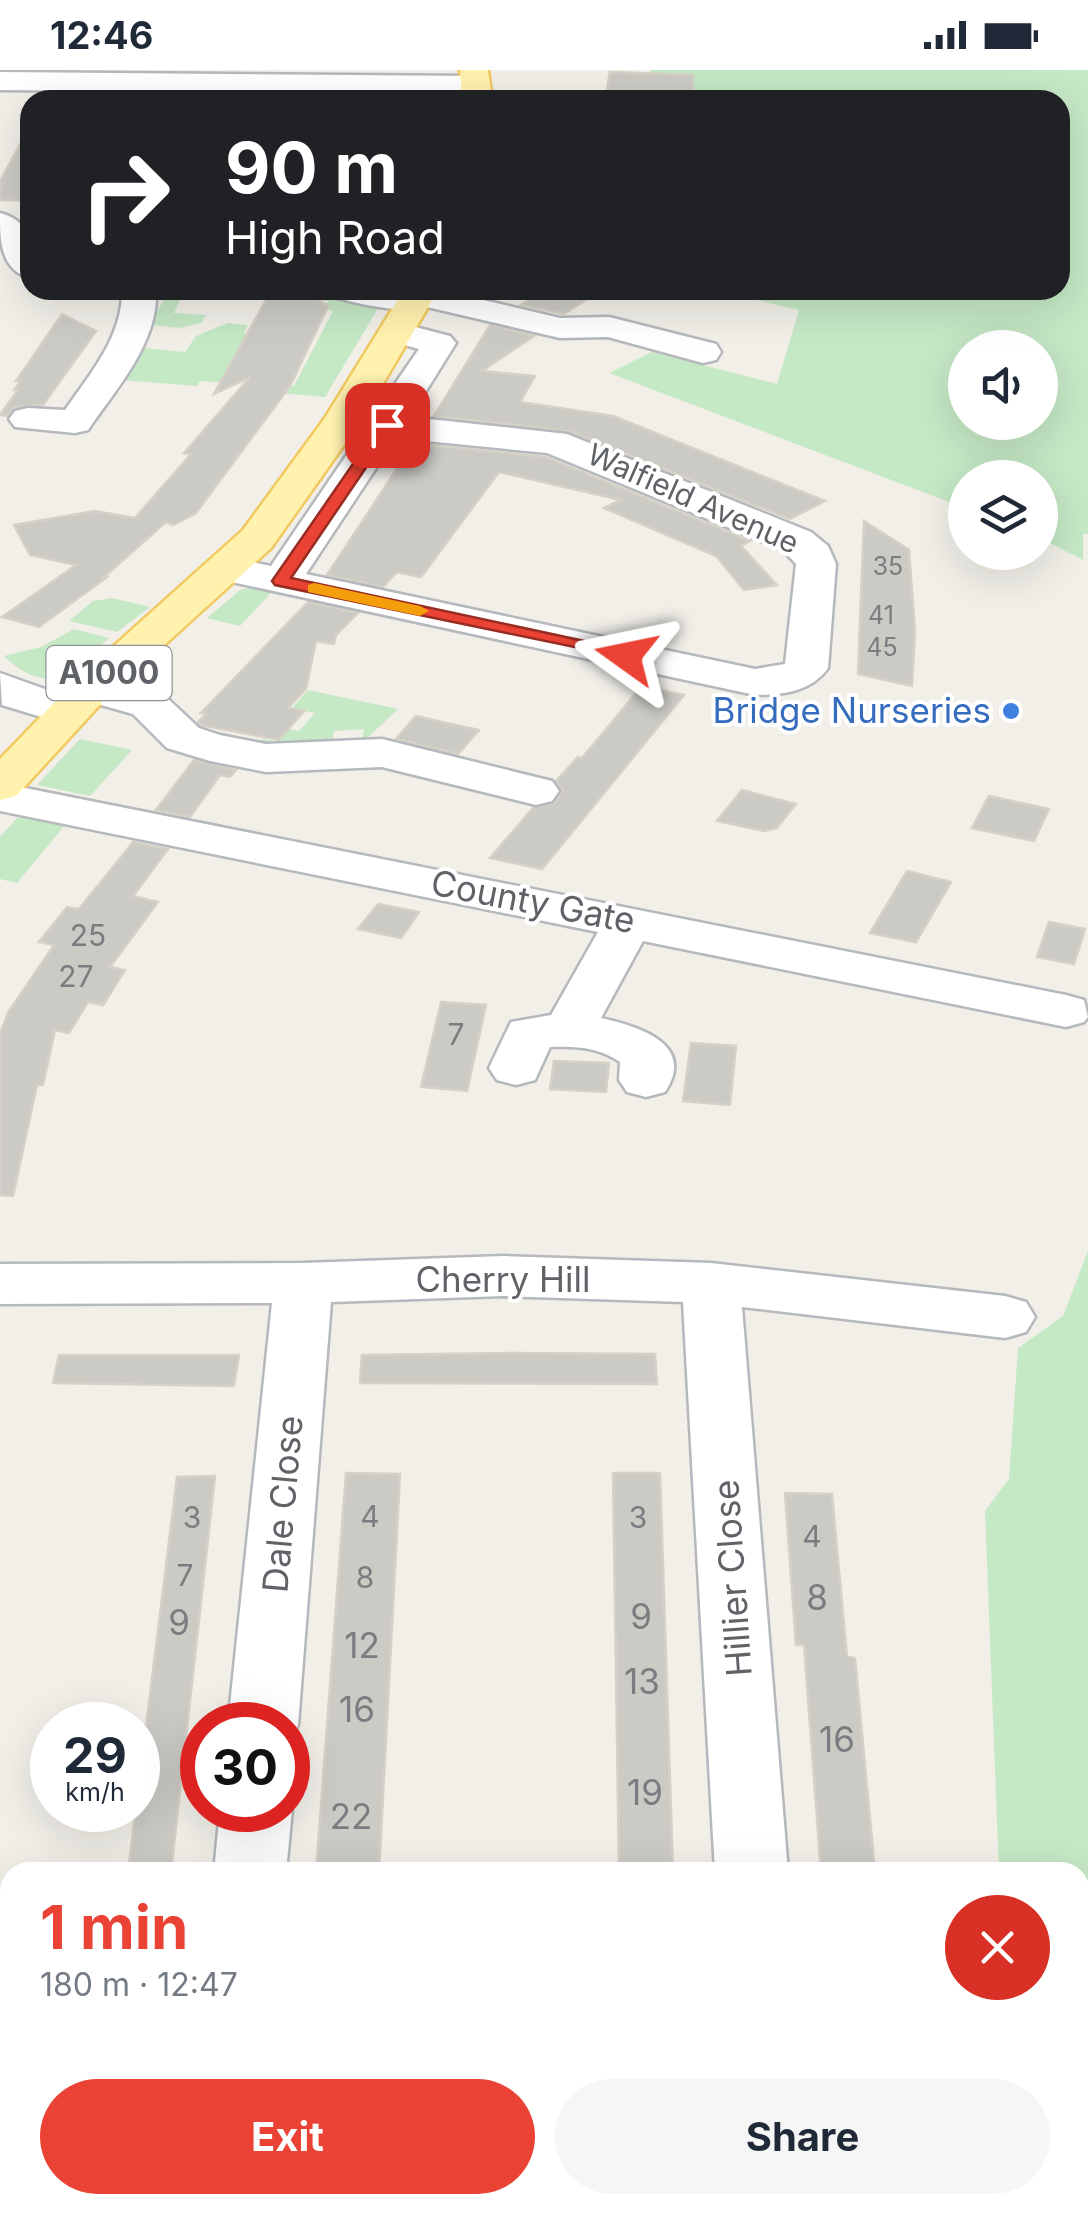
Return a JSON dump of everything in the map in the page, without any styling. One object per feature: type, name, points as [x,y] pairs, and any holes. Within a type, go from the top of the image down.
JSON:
[{"type":"main road","name":"A1000","points":[[0,786],[79,701],[257,540],[342,421],[413,304]]},
{"type":"street","points":[[354,90],[428,77],[475,85]]},
{"type":"street","points":[[0,81],[116,90]]},
{"type":"street","points":[[0,224],[6,225],[20,256]]},
{"type":"street","points":[[28,420],[75,422],[132,334],[140,300]]},
{"type":"street","points":[[413,304],[560,328],[609,327],[652,348],[703,352]]},
{"type":"street","points":[[281,581],[438,343],[413,304]]},
{"type":"street","name":"Walfield Avenue","points":[[227,570],[755,682],[798,676],[806,668],[816,564],[814,555],[796,541],[554,442],[342,421]]},
{"type":"street","points":[[0,686],[18,696],[149,705],[183,738],[266,758],[382,753],[515,786],[528,741]]},
{"type":"street","name":"County Gate","points":[[0,797],[1066,1011]]},
{"type":"street","points":[[570,1028],[629,921]]},
{"type":"street","points":[[516,1068],[529,1033],[570,1028],[628,1040],[647,1056],[646,1080]]},
{"type":"street","name":"Cherry Hill","points":[[0,1284],[303,1284],[504,1276],[710,1283],[1005,1317]]},
{"type":"street","name":"Hillier Close","points":[[710,1283],[751,1862]]},
{"type":"street","name":"Dale Close","points":[[265,1702],[303,1284]]},
{"type":"street","points":[[251,1862],[254,1832]]},
{"type":"green space","points":[[651,70],[1088,70],[1088,534],[1083,534],[1083,560],[1058,547],[1058,460],[948,460],[948,502],[609,373],[652,352],[777,384],[799,310],[756,300],[1070,300],[1070,90],[651,90]]},
{"type":"green space","points":[[164,300],[180,300],[174,313],[206,315],[201,323],[180,328],[150,325]]},
{"type":"green space","points":[[319,300],[357,300],[379,307],[325,397],[254,391],[258,383],[294,386],[333,311],[324,309],[328,301]]},
{"type":"green space","points":[[228,323],[248,325],[244,333],[250,334],[236,351],[244,352],[226,383],[200,381],[197,386],[120,380],[144,348],[185,352],[196,336]]},
{"type":"green space","points":[[250,587],[271,593],[240,626],[207,618],[240,590]]},
{"type":"green space","points":[[112,598],[150,607],[117,632],[69,621],[93,601]]},
{"type":"green space","points":[[74,629],[109,638],[59,676],[35,676],[4,656],[41,647]]},
{"type":"green space","points":[[308,690],[398,709],[361,744],[364,729],[334,731],[331,746],[256,746],[262,739],[279,742],[290,729],[299,731],[315,713],[292,708]]},
{"type":"green space","points":[[80,739],[132,750],[90,796],[37,785]]},
{"type":"green space","points":[[18,817],[65,825],[17,883],[0,879],[0,837]]},
{"type":"green space","points":[[1088,1251],[1088,1862],[999,1862],[985,1511],[1009,1479],[1018,1348],[1063,1316]]},
{"type":"building","points":[[610,72],[693,75],[693,90],[607,90]]},
{"type":"building","points":[[20,144],[20,201],[0,200],[0,181]]},
{"type":"building","points":[[266,300],[318,300],[328,306],[290,386],[196,513],[173,525],[166,522],[107,577],[39,627],[2,617],[76,565],[30,555],[14,525],[95,511],[135,518],[191,454],[184,453],[250,377],[214,394]]},
{"type":"building","points":[[529,300],[586,300],[564,314],[521,305]]},
{"type":"building","points":[[62,314],[96,331],[43,405],[14,407],[7,416],[0,415],[18,390],[14,390],[21,381],[16,381]]},
{"type":"building","points":[[490,325],[534,336],[482,371],[535,376],[520,402],[613,416],[825,501],[790,519],[568,431],[434,416]]},
{"type":"building","points":[[418,444],[546,457],[750,541],[741,546],[777,585],[744,590],[716,556],[604,508],[621,500],[499,472],[421,577],[397,572],[383,587],[327,575],[410,449]]},
{"type":"building","points":[[864,521],[909,550],[915,632],[912,686],[858,674]]},
{"type":"building","points":[[308,602],[358,613],[336,635],[334,644],[316,641],[306,689],[288,708],[304,711],[279,740],[201,725],[198,722],[206,714],[201,713]]},
{"type":"building","points":[[642,686],[684,695],[542,869],[490,858],[533,808],[555,803],[563,791],[556,781],[578,757],[582,758]]},
{"type":"building","points":[[416,716],[479,730],[458,754],[396,739]]},
{"type":"building","points":[[194,760],[236,770],[230,777],[220,775],[190,817],[156,810]]},
{"type":"building","points":[[742,790],[796,804],[777,828],[764,831],[717,821]]},
{"type":"building","points":[[989,796],[1049,809],[1034,841],[972,828]]},
{"type":"building","points":[[133,842],[168,849],[133,896],[158,902],[110,967],[125,970],[103,1005],[88,1002],[69,1033],[55,1030],[43,1085],[37,1085],[13,1196],[0,1195],[0,1033],[9,1011],[54,945],[39,942],[67,907],[79,909]]},
{"type":"building","points":[[907,871],[951,882],[916,942],[870,933]]},
{"type":"building","points":[[378,904],[419,912],[401,938],[358,929]]},
{"type":"building","points":[[1049,922],[1085,929],[1074,964],[1037,957]]},
{"type":"building","points":[[441,1002],[486,1005],[467,1091],[421,1087]]},
{"type":"building","points":[[691,1043],[736,1046],[730,1105],[683,1101]]},
{"type":"building","points":[[554,1061],[609,1063],[606,1092],[550,1089]]},
{"type":"building","points":[[655,1354],[657,1384],[360,1383],[362,1355]]},
{"type":"building","points":[[59,1355],[239,1355],[234,1386],[53,1383]]},
{"type":"building","points":[[346,1473],[400,1474],[380,1862],[317,1862]]},
{"type":"building","points":[[613,1473],[660,1473],[673,1862],[619,1862]]},
{"type":"building","points":[[215,1476],[190,1702],[180,1702],[180,1791],[172,1862],[129,1862],[133,1832],[160,1832],[160,1702],[149,1702],[177,1477]]},
{"type":"building","points":[[785,1493],[832,1494],[847,1657],[855,1658],[874,1862],[820,1862],[804,1645],[796,1645]]},
{"type":"slow traffic","points":[[314,588],[420,611]]},
{"type":"place","name":"Bridge Nurseries","points":[[1011,711]]},
{"type":"route","points":[[387,425],[281,581],[626,656]]}]
